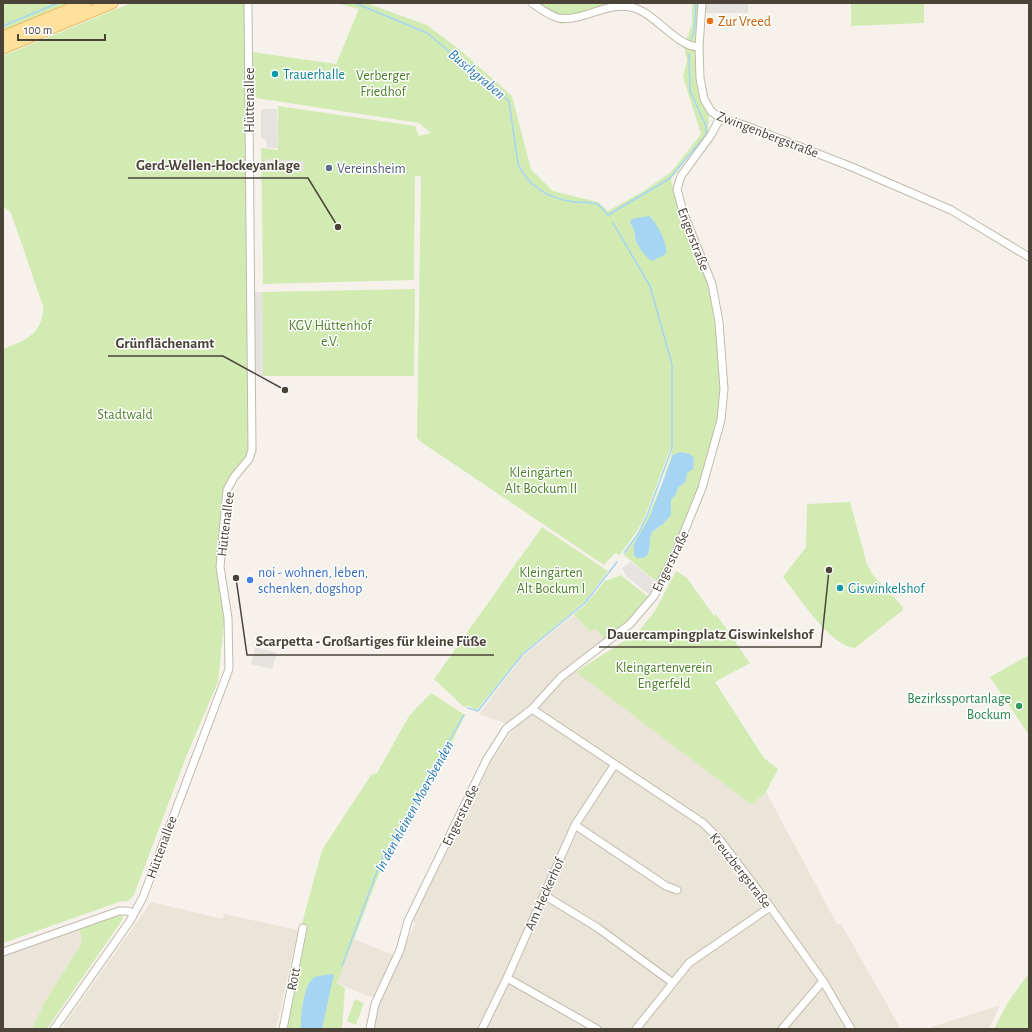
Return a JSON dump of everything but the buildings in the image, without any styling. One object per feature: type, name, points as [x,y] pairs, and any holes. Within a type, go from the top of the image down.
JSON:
[{"type":"main road","points":[[3,37],[85,3]]},
{"type":"main road","points":[[3,48],[112,3]]},
{"type":"street","name":"Hüttenallee","points":[[54,1029],[134,914],[143,897],[229,669],[228,618],[220,567],[227,490],[234,477],[249,459],[252,450],[248,3]]},
{"type":"street","points":[[532,3],[559,18],[570,18],[613,6],[633,7],[644,12],[681,40],[693,47],[699,47]]},
{"type":"street","name":"Zwingenbergstraße","points":[[702,3],[699,47],[700,78],[704,99],[711,111],[720,118],[744,125],[852,167],[951,210],[1029,257]]},
{"type":"street","name":"Engerstraße","points":[[370,1029],[375,1004],[400,950],[408,921],[487,759],[506,729],[532,709],[561,677],[630,624],[654,596],[678,547],[702,488],[721,420],[724,389],[720,329],[712,284],[681,205],[677,189],[681,176],[711,135],[720,118]]},
{"type":"street","name":"Kreuzbergstraße","points":[[532,709],[703,823],[720,840],[823,981],[851,1029]]},
{"type":"street","name":"Am Heckerhof","points":[[482,1029],[507,978],[575,825],[615,764]]},
{"type":"street","points":[[575,825],[666,886],[677,890]]},
{"type":"street","points":[[544,896],[598,928],[673,983]]},
{"type":"street","points":[[636,1029],[689,963],[770,907]]},
{"type":"street","points":[[3,952],[119,911],[128,911],[134,914]]},
{"type":"street","name":"Rott","points":[[282,1029],[303,928]]},
{"type":"street","points":[[507,978],[597,1029]]},
{"type":"street","points":[[782,1029],[823,981]]},
{"type":"shaded area","points":[[706,3],[748,3],[748,13],[706,13]]},
{"type":"shaded area","points":[[261,109],[277,109],[278,148],[267,148],[266,139],[261,139]]},
{"type":"shaded area","points":[[265,159],[304,161],[303,172],[265,170]]},
{"type":"shaded area","points":[[254,292],[262,292],[263,376],[254,377]]},
{"type":"shaded area","points":[[631,562],[657,583],[651,596],[626,576],[622,568]]},
{"type":"shaded area","points":[[574,614],[590,632],[595,628],[605,640],[575,662],[577,672],[752,805],[766,792],[837,924],[841,924],[901,1029],[372,1029],[381,1001],[337,983],[353,939],[401,958],[415,923],[413,921],[491,762],[512,731],[505,723],[479,714],[522,657]]},
{"type":"shaded area","points":[[255,647],[277,653],[272,669],[251,664]]},
{"type":"shaded area","points":[[151,902],[223,919],[224,914],[298,930],[276,1029],[61,1029]]},
{"type":"shaded area","points":[[78,927],[82,938],[80,946],[44,1003],[32,1029],[3,1029],[3,955]]},
{"type":"shaded area","points":[[1000,1005],[989,1029],[928,1029],[932,1027]]},
{"type":"green space","points":[[3,3],[71,3],[3,31]]},
{"type":"green space","name":"Stadtwald","points":[[131,3],[245,3],[249,454],[229,478],[225,487],[217,570],[225,612],[218,682],[186,757],[134,895],[128,901],[119,902],[3,943],[3,349],[19,343],[32,335],[40,323],[43,306],[11,213],[3,206],[3,56]]},
{"type":"green space","points":[[336,3],[366,3],[427,25],[460,50],[512,96],[531,169],[553,191],[598,202],[608,211],[642,192],[671,172],[701,134],[683,77],[687,60],[684,46],[692,24],[692,3],[705,3],[703,52],[694,53],[701,99],[709,116],[708,132],[671,179],[674,192],[704,269],[712,296],[720,349],[721,403],[716,432],[692,505],[680,537],[658,583],[624,555],[640,530],[653,504],[673,448],[670,449],[646,514],[637,531],[620,555],[615,553],[604,565],[417,438],[421,177],[415,175],[414,280],[263,284],[261,148],[278,150],[278,106],[415,126],[419,136],[431,133],[419,123],[256,98],[252,93],[252,52],[336,64],[359,9]],"holes":[[[694,462],[687,473],[686,481],[678,488],[675,496],[671,499],[671,511],[663,524],[650,535],[649,553],[640,559],[638,538],[650,516]]]},
{"type":"green space","points":[[539,3],[634,3],[629,9],[612,8],[561,24],[542,12],[545,7]]},
{"type":"green space","points":[[851,3],[924,3],[924,23],[851,26]]},
{"type":"green space","name":"KGV Hüttenhof e.V.","points":[[415,289],[414,376],[263,376],[262,292]]},
{"type":"green space","points":[[850,502],[867,564],[873,575],[903,607],[903,610],[855,648],[845,645],[835,639],[825,630],[806,608],[783,577],[806,547],[807,504]]},
{"type":"green space","name":"Kleingärten Alt Bockum I","points":[[542,527],[608,571],[584,603],[522,654],[477,710],[469,706],[464,707],[434,679]]},
{"type":"green space","name":"Kleingartenverein Engerfeld","points":[[676,571],[687,578],[714,616],[716,614],[750,663],[715,682],[764,758],[778,769],[766,792],[752,805],[576,672],[638,632],[655,611]]},
{"type":"green space","points":[[621,575],[648,597],[628,622],[605,640],[595,628],[590,632],[574,614],[585,605],[605,581]]},
{"type":"green space","name":"Bezirkssportanlage Bockum","points":[[1029,655],[1029,735],[990,677]]},
{"type":"green space","points":[[431,693],[465,715],[453,740],[384,861],[337,983],[345,988],[342,1029],[322,1029],[324,1014],[301,1024],[301,1029],[287,1029],[301,958],[304,927],[301,927],[322,850],[371,775],[377,773],[409,716]]},
{"type":"green space","points":[[121,913],[123,919],[47,1029],[32,1029],[44,1003],[80,946],[82,938],[78,927]]},
{"type":"green space","points":[[1029,973],[1029,1029],[994,1029],[1008,1002]]},
{"type":"green space","points":[[355,999],[364,1003],[356,1025],[347,1021]]},
{"type":"water","points":[[649,216],[661,234],[666,249],[666,254],[652,261],[643,252],[638,244],[635,232],[630,222],[632,219]]},
{"type":"water","points":[[680,452],[690,454],[694,458],[693,469],[687,473],[686,481],[678,488],[675,496],[671,499],[671,515],[663,524],[652,532],[648,553],[643,558],[637,558],[634,555],[634,544],[650,516],[673,455]]},
{"type":"water","points":[[334,974],[322,1029],[301,1029],[301,1017],[305,992],[311,980],[317,976]]},
{"type":"waterway","name":"Buschgraben","points":[[3,26],[58,3]]},
{"type":"waterway","name":"Buschgraben","points":[[355,3],[427,33],[509,101],[518,164],[534,185],[549,195],[557,198],[575,202],[589,202],[597,204],[608,215],[669,179],[706,135],[706,126],[690,91],[689,54]]},
{"type":"waterway","points":[[691,39],[694,32],[696,3]]},
{"type":"waterway","name":"In den kleinen Moersbenden","points":[[613,223],[650,286],[672,364],[672,448],[648,513],[638,534],[624,553]]},
{"type":"waterway","name":"In den kleinen Moersbenden","points":[[468,708],[478,711],[522,655],[585,603],[617,562]]},
{"type":"waterway","name":"In den kleinen Moersbenden","points":[[342,966],[382,858],[464,715]]},
{"type":"place","name":"Zur Vreed","points":[[710,21]]},
{"type":"place","name":"Trauerhalle","points":[[275,74]]},
{"type":"place","name":"Vereinsheim","points":[[329,168]]},
{"type":"place","name":"Gerd-Wellen-Hockeyanlage","points":[[338,227]]},
{"type":"place","name":"Grünflächenamt","points":[[285,390]]},
{"type":"place","name":"Dauercampingplatz Giswinkelshof","points":[[829,570]]},
{"type":"place","name":"Scarpetta - Großartiges für kleine Füße","points":[[236,578]]},
{"type":"place","name":"noi - wohnen, leben, schenken, dogshop","points":[[250,580]]},
{"type":"place","name":"Giswinkelshof","points":[[840,588]]},
{"type":"place","name":"Bezirkssportanlage Bockum","points":[[1019,706]]},
{"type":"park label","name":"Verberger Friedhof","points":[[383,84]]},
{"type":"park label","name":"Kleingärten Alt Bockum II","points":[[541,480]]}]
